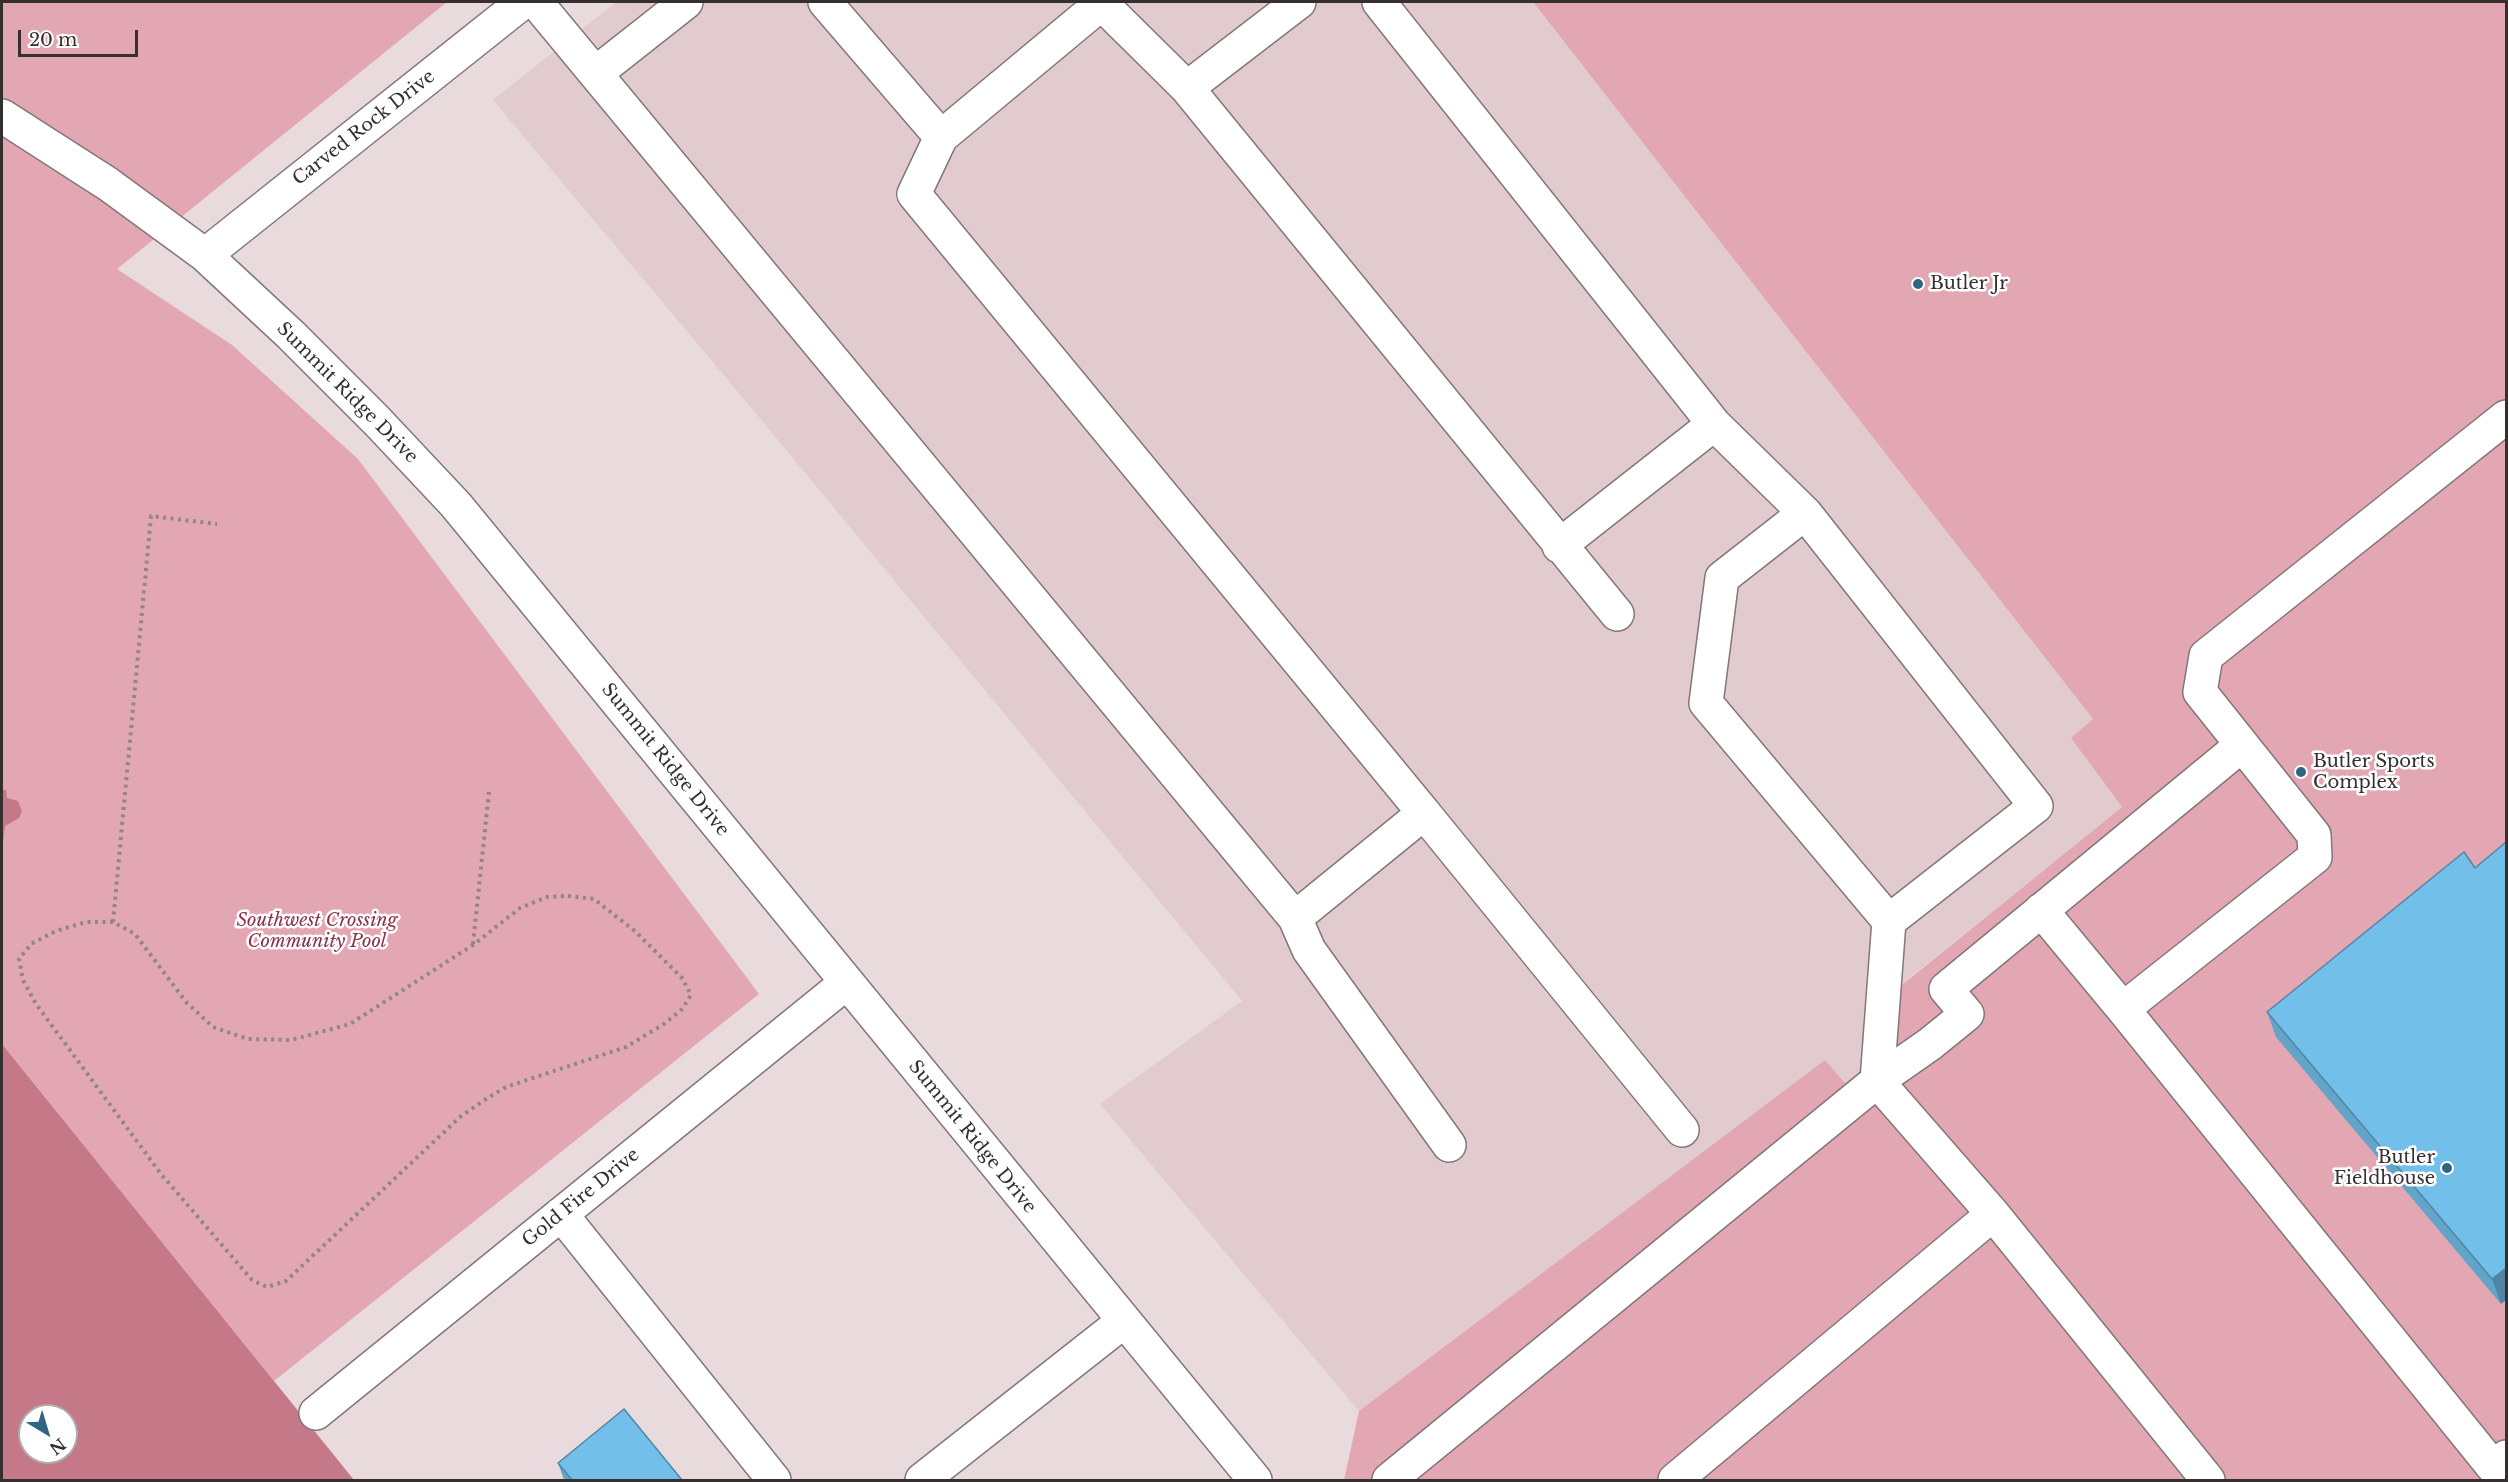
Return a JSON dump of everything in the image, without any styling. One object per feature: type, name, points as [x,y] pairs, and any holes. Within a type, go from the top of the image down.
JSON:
[{"type":"street","name":"Carved Rock Drive","points":[[205,255],[523,2]]},
{"type":"street","points":[[536,2],[1295,918],[1309,950],[1449,1145]]},
{"type":"street","points":[[596,73],[686,2]]},
{"type":"street","points":[[825,2],[941,137]]},
{"type":"street","points":[[1617,614],[1559,546],[1187,88],[1101,2],[941,137],[914,194],[1425,813],[1682,1130]]},
{"type":"street","points":[[1187,88],[1299,2]]},
{"type":"street","points":[[1379,2],[1714,424],[1805,513],[2036,806],[1889,921]]},
{"type":"street","name":"Summit Ridge Drive","points":[[2,116],[108,184],[205,255],[291,335],[377,421],[456,505],[1255,1480]]},
{"type":"street","points":[[2123,1009],[2315,857],[2314,835],[2200,692],[2206,656],[2506,417]]},
{"type":"street","points":[[1559,546],[1714,424]]},
{"type":"street","points":[[1805,513],[1722,578],[1706,703],[1889,921],[1877,1081],[1993,1214],[2208,1480]]},
{"type":"street","points":[[1389,1480],[1877,1081],[1930,1044],[1967,1014],[1946,989],[2242,745]]},
{"type":"street","points":[[1295,918],[1425,813]]},
{"type":"street","points":[[2041,910],[2492,1468]]},
{"type":"street","name":"Gold Fire Drive","points":[[316,1413],[846,983]]},
{"type":"street","points":[[561,1214],[774,1480]]},
{"type":"street","points":[[1675,1480],[1993,1214]]},
{"type":"street","points":[[922,1480],[1124,1321]]},
{"type":"path","points":[[113,922],[152,516],[217,524]]},
{"type":"path","points":[[473,945],[489,792]]},
{"type":"path","points":[[547,897],[594,900],[636,932],[682,978],[691,995],[682,1009],[664,1024],[626,1047],[506,1087],[486,1099],[460,1117],[286,1281],[267,1287],[252,1280],[161,1174],[36,1004],[23,980],[19,959],[31,944],[56,931],[86,922],[113,922],[135,934],[186,1002],[213,1028],[248,1039],[291,1040],[350,1024],[473,945],[520,909],[547,897]]},
{"type":"shaded area","points":[[616,2],[1533,2],[2094,719],[2071,738],[2122,807],[1892,992],[1893,1045],[1845,1083],[1825,1061],[1359,1411],[1100,1104],[1242,1001],[493,100]]},
{"type":"shaded area","points":[[2,790],[6,790],[7,798],[18,801],[22,811],[19,818],[5,826],[2,850]]},
{"type":"shaded area","points":[[2,1044],[354,1480],[2,1480]]},
{"type":"green space","name":"Southwest Crossing Community Pool","points":[[2,2],[447,2],[117,269],[232,345],[358,459],[759,994],[274,1381],[2,1044]]},
{"type":"green space","name":"Butler Sports Complex","points":[[1533,2],[2506,2],[2506,1480],[1344,1480],[1359,1411],[1825,1060],[1845,1083],[1893,1045],[1892,993],[2122,807],[2071,738],[2093,719]]},
{"type":"building","name":"Butler Fieldhouse","points":[[2506,842],[2506,1268],[2492,1279],[2267,1012],[2464,852],[2475,868]]},
{"type":"building","points":[[624,1409],[682,1480],[572,1480],[558,1463]]},
{"type":"place","name":"Butler Jr","points":[[1918,284]]},
{"type":"place","name":"Butler Sports Complex","points":[[2301,772]]},
{"type":"place","name":"Butler Fieldhouse","points":[[2447,1168]]}]
